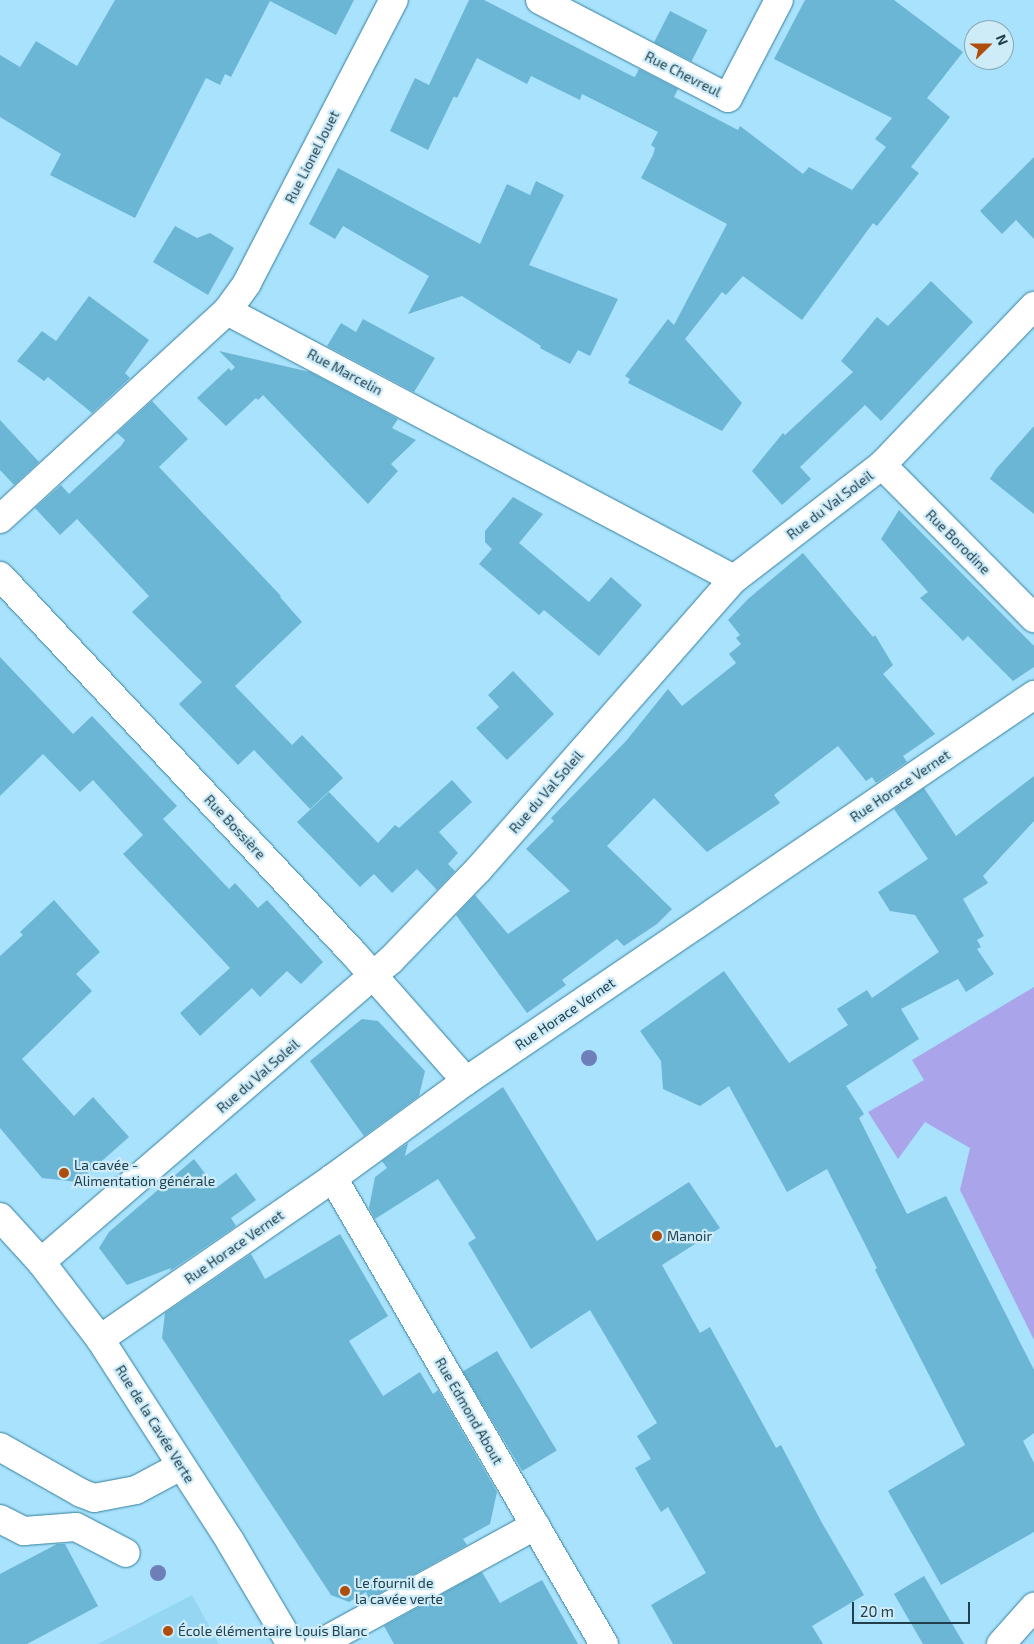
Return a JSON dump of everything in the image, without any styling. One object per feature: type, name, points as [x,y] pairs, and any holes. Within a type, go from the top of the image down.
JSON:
[{"type":"street","name":"Rue Lionel Jouet","points":[[227,310],[247,283],[394,0]]},
{"type":"street","name":"Rue Chevreul","points":[[540,0],[728,98],[779,0]]},
{"type":"street","name":"Rue du Val Soleil","points":[[41,1262],[373,977],[478,870],[734,579],[882,465],[1034,306]]},
{"type":"street","points":[[0,519],[227,310]]},
{"type":"street","name":"Rue Marcelin","points":[[227,310],[734,579]]},
{"type":"street","name":"Rue Borodine","points":[[882,465],[1034,618]]},
{"type":"street","name":"Rue Bossière","points":[[0,576],[355,955],[466,1081]]},
{"type":"street","name":"Rue Horace Vernet","points":[[100,1339],[333,1178],[466,1081],[1034,696]]},
{"type":"street","name":"Rue Edmond About","points":[[333,1178],[604,1644]]},
{"type":"street","name":"Rue de la Cavée Verte","points":[[0,1218],[41,1262],[100,1339],[230,1542],[291,1644]]},
{"type":"street","points":[[0,1447],[81,1493],[94,1498],[136,1490],[182,1466]]},
{"type":"street","points":[[76,1527],[80,1514],[94,1498]]},
{"type":"street","points":[[0,1519],[24,1531],[76,1527],[126,1554]]},
{"type":"street","points":[[320,1644],[536,1525]]},
{"type":"street","points":[[1001,1644],[1034,1607]]},
{"type":"shaded area","points":[[1034,987],[1034,1340],[960,1190],[970,1148],[925,1122],[898,1159],[868,1112],[924,1080],[912,1060]]},
{"type":"shaded area","name":"École élémentaire Louis Blanc","points":[[192,1595],[219,1644],[98,1644]]},
{"type":"building","points":[[115,0],[354,0],[336,35],[270,1],[231,77],[225,74],[220,85],[206,78],[135,218],[50,175],[61,154],[0,117],[0,55],[20,67],[36,41],[77,66]]},
{"type":"building","points":[[469,0],[484,0],[632,76],[635,77],[639,69],[678,89],[674,97],[738,130],[740,126],[803,174],[809,167],[852,190],[886,147],[875,139],[892,118],[774,59],[805,0],[894,0],[963,52],[927,98],[950,117],[911,167],[919,173],[877,226],[873,223],[802,320],[743,276],[726,295],[722,292],[685,339],[742,403],[722,431],[628,383],[630,379],[625,376],[668,319],[674,325],[727,224],[641,178],[653,155],[655,148],[651,145],[658,132],[582,94],[580,100],[531,76],[527,84],[477,58],[457,98],[454,96],[428,150],[390,131],[415,78],[429,85]]},
{"type":"building","points":[[670,11],[707,30],[692,61],[654,42]]},
{"type":"building","points":[[1034,157],[1034,239],[1016,220],[1002,234],[980,211]]},
{"type":"building","points":[[338,168],[480,244],[507,184],[530,195],[536,181],[564,195],[529,265],[618,299],[590,356],[578,350],[570,364],[540,348],[541,346],[462,296],[408,314],[429,276],[343,226],[335,239],[309,224]]},
{"type":"building","points":[[175,226],[197,238],[210,233],[234,248],[208,295],[153,262]]},
{"type":"building","points":[[931,281],[973,322],[881,421],[865,405],[800,467],[811,479],[782,505],[752,471],[783,433],[785,435],[853,372],[841,361],[877,317],[888,326]]},
{"type":"building","points":[[89,296],[149,340],[125,373],[130,378],[92,413],[48,377],[44,381],[17,361],[42,331],[56,341]]},
{"type":"building","points":[[363,319],[435,358],[414,392],[327,346],[341,323],[356,332]]},
{"type":"building","points":[[219,351],[310,372],[398,419],[392,428],[416,440],[391,464],[398,471],[368,504],[263,395],[258,400],[256,398],[226,426],[197,398],[229,368],[231,371],[235,367]]},
{"type":"building","points":[[152,401],[188,439],[159,467],[281,596],[302,622],[235,686],[292,745],[302,735],[343,778],[310,809],[254,750],[238,765],[179,704],[202,682],[132,612],[149,596],[77,519],[60,535],[35,508],[61,485],[69,494],[121,446],[125,440],[117,433]]},
{"type":"building","points":[[0,420],[39,462],[14,485],[0,470]]},
{"type":"building","points":[[1034,426],[1034,514],[990,479],[996,469]]},
{"type":"building","points":[[513,497],[543,514],[519,543],[589,602],[611,577],[642,605],[599,656],[544,610],[539,615],[479,564],[492,549],[485,542],[485,531]]},
{"type":"building","points":[[899,510],[1034,646],[1034,667],[1013,681],[968,636],[963,641],[920,598],[928,592],[881,539]]},
{"type":"building","points":[[803,553],[873,637],[875,635],[893,665],[883,674],[935,734],[903,756],[907,762],[876,783],[872,777],[866,781],[838,746],[774,795],[780,803],[707,852],[654,798],[607,846],[672,909],[657,924],[624,946],[617,939],[562,980],[566,985],[527,1013],[456,915],[475,895],[508,934],[570,891],[526,849],[554,821],[551,818],[626,741],[668,689],[682,706],[736,663],[729,654],[741,644],[736,638],[740,635],[728,620],[748,599]]},
{"type":"building","points":[[0,657],[73,734],[92,716],[177,806],[163,819],[229,889],[235,883],[258,908],[267,900],[323,962],[301,984],[287,971],[260,997],[252,988],[200,1036],[180,1013],[230,968],[123,854],[143,835],[93,780],[80,792],[43,754],[0,796]]},
{"type":"building","points":[[513,671],[554,714],[507,760],[476,728],[499,707],[488,695]]},
{"type":"building","points":[[1034,776],[1034,821],[983,876],[988,883],[963,899],[984,936],[977,940],[981,947],[977,949],[994,974],[966,992],[958,979],[901,1009],[919,1039],[846,1086],[864,1114],[859,1118],[907,1214],[946,1196],[1034,1370],[1034,1433],[1023,1441],[1034,1463],[1034,1532],[941,1585],[888,1491],[965,1445],[875,1270],[877,1268],[827,1169],[787,1192],[729,1086],[700,1106],[663,1089],[661,1061],[640,1031],[724,971],[789,1063],[848,1025],[837,1009],[867,990],[872,998],[939,952],[915,915],[890,911],[878,892],[928,859],[894,809],[924,788],[956,836]]},
{"type":"building","points":[[452,780],[472,802],[439,832],[458,853],[448,864],[455,871],[437,890],[417,869],[392,893],[374,874],[360,887],[297,822],[329,792],[378,843],[395,825],[399,828]]},
{"type":"building","points":[[54,900],[100,952],[76,974],[92,991],[22,1059],[74,1116],[93,1097],[129,1137],[78,1182],[42,1178],[0,1128],[0,956],[23,935],[20,932]]},
{"type":"building","points":[[362,1019],[378,1021],[425,1071],[419,1096],[364,1136],[310,1061]]},
{"type":"building","points":[[503,1087],[597,1241],[689,1182],[720,1228],[662,1265],[700,1333],[710,1327],[776,1448],[781,1445],[822,1523],[864,1595],[812,1626],[823,1644],[673,1644],[651,1605],[706,1573],[668,1507],[661,1512],[635,1468],[651,1459],[637,1436],[657,1423],[590,1310],[531,1349],[468,1243],[476,1238],[438,1179],[375,1219],[369,1208],[375,1177],[387,1168],[382,1161],[408,1143],[405,1156]]},
{"type":"building","points":[[194,1159],[216,1188],[236,1173],[256,1200],[231,1218],[236,1226],[170,1271],[171,1268],[127,1285],[99,1248],[109,1232]]},
{"type":"building","points":[[340,1234],[388,1316],[349,1341],[383,1396],[420,1372],[433,1394],[438,1390],[497,1492],[490,1524],[463,1539],[467,1545],[369,1599],[366,1592],[349,1602],[331,1595],[162,1338],[165,1313],[251,1254],[265,1279]]},
{"type":"building","points":[[497,1351],[557,1450],[522,1471],[463,1372]]},
{"type":"building","points":[[57,1544],[65,1544],[98,1606],[27,1644],[0,1644],[0,1574]]},
{"type":"building","points":[[482,1572],[500,1603],[542,1580],[578,1644],[394,1644],[384,1626]]},
{"type":"building","points":[[924,1576],[964,1644],[923,1644],[894,1594]]},
{"type":"place","name":"La cavée - Alimentation générale","points":[[64,1173]]},
{"type":"place","name":"Manoir","points":[[657,1236]]},
{"type":"place","name":"Le fournil de la cavée verte","points":[[345,1591]]},
{"type":"place","name":"École élémentaire Louis Blanc","points":[[168,1631]]}]
